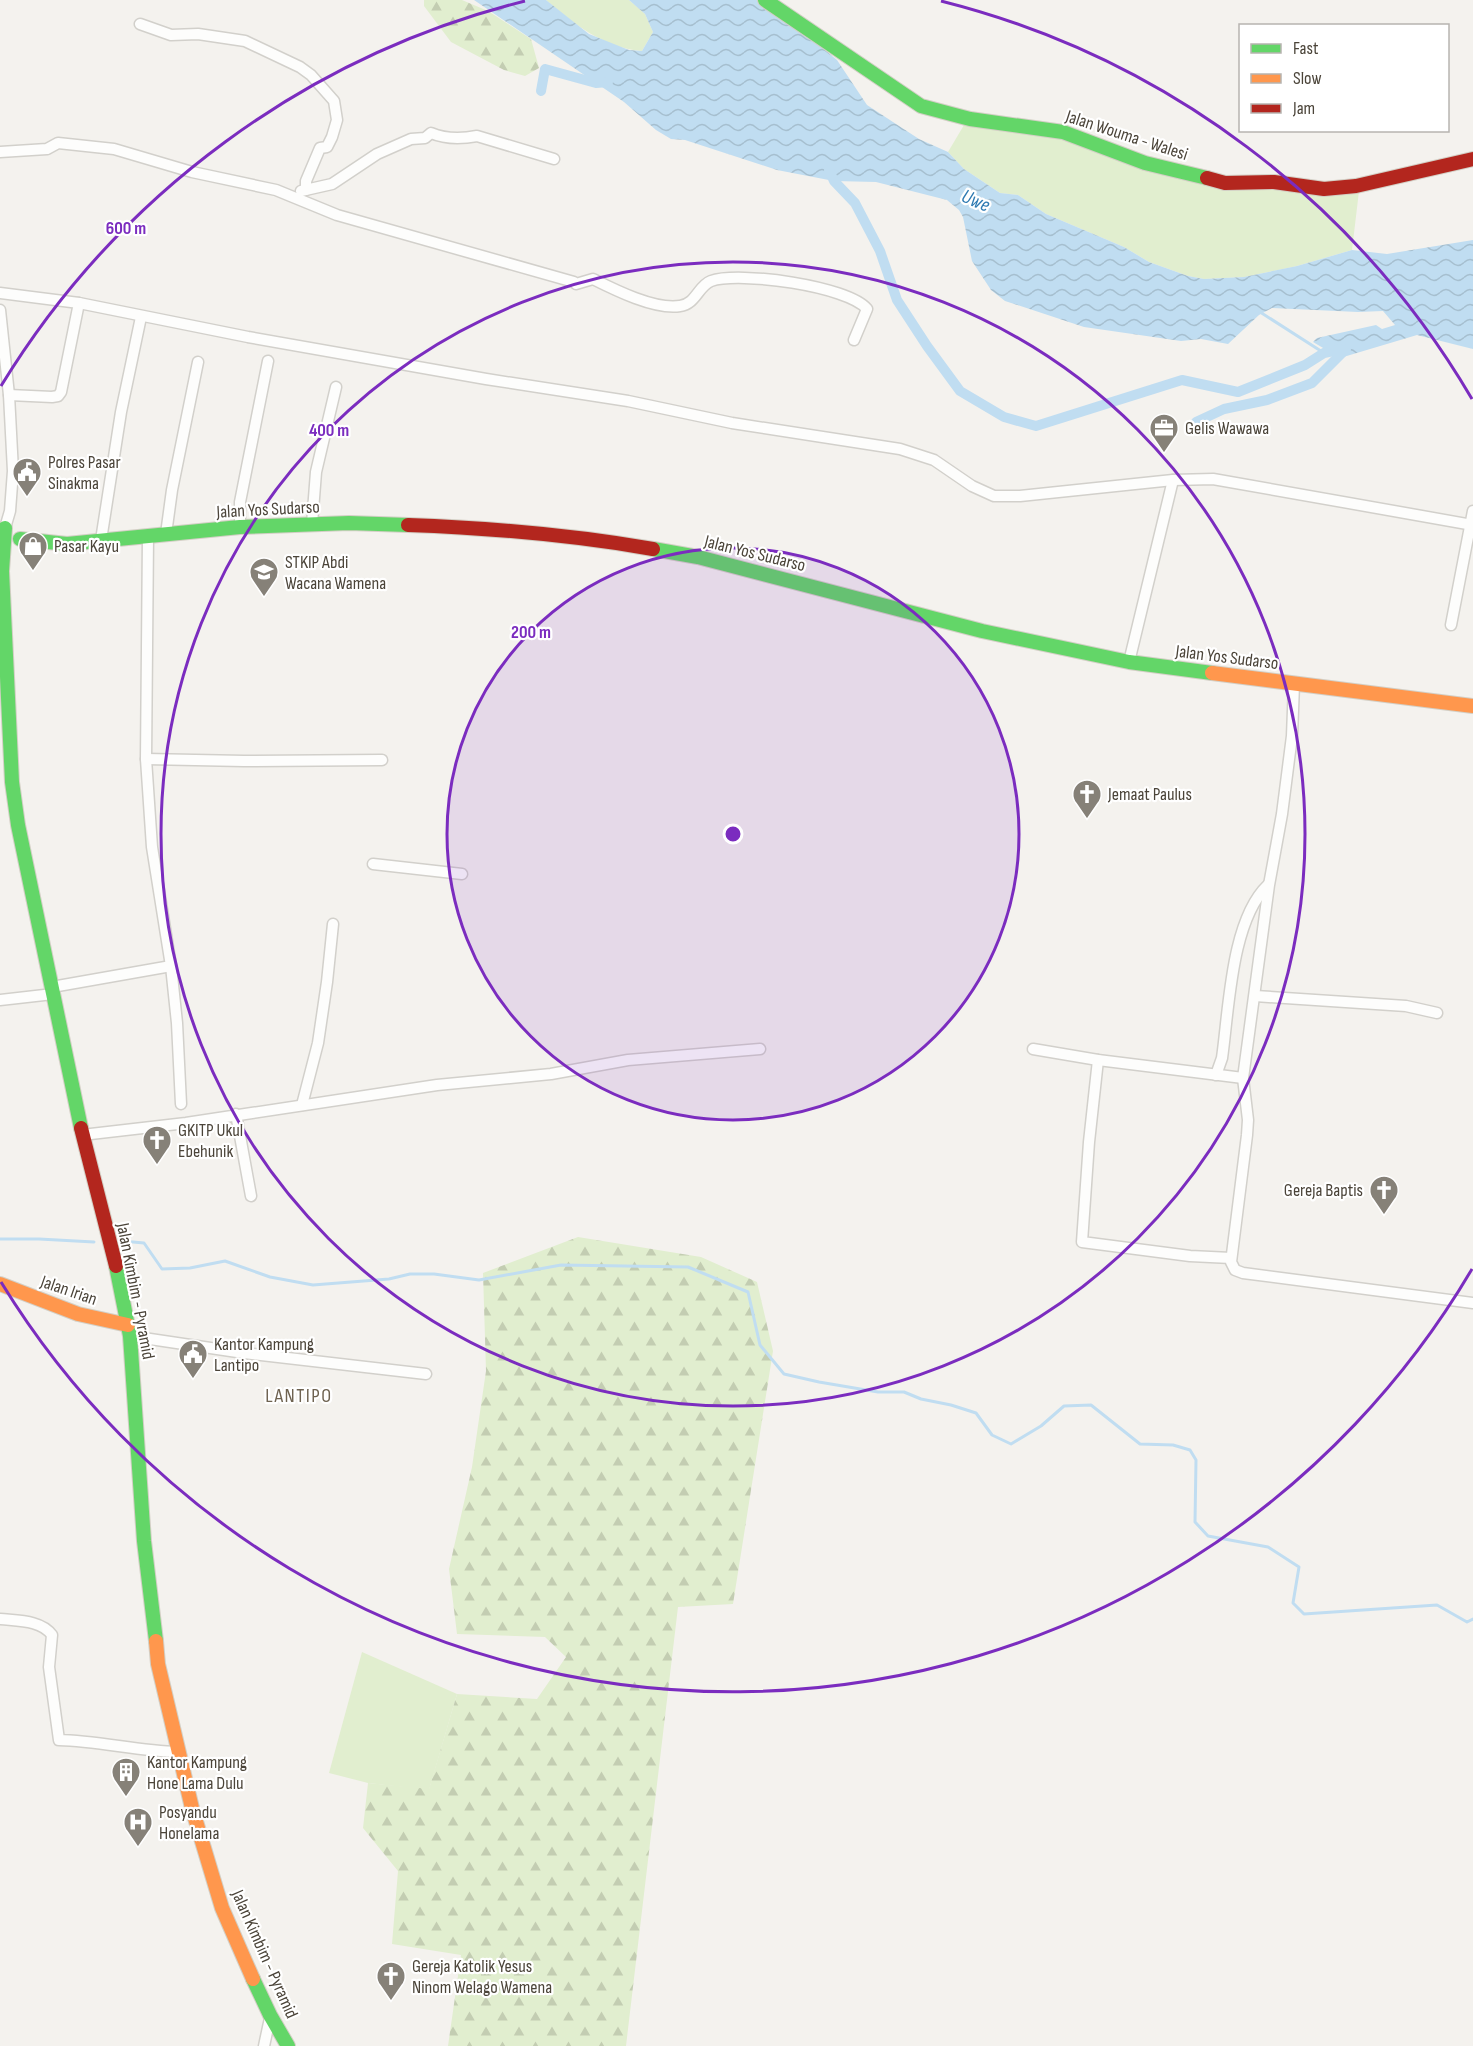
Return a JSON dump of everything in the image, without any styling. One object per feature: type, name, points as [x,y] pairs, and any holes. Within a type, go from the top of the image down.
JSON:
[{"type":"main road","name":"Jalan Wouma - Walesi","points":[[765,0],[921,106],[970,119],[1063,132],[1145,163],[1226,183],[1274,182],[1324,189],[1356,186],[1473,159]]},
{"type":"main road","name":"Jalan Yos Sudarso","points":[[2,534],[20,539],[67,544],[240,526],[357,523],[454,527],[603,540],[654,548],[805,584],[982,631],[1129,662],[1473,706]]},
{"type":"main road","name":"Jalan Kimbim - Pyramid","points":[[2,534],[5,735],[18,825],[82,1135],[117,1270],[129,1330],[144,1541],[159,1664],[192,1808],[222,1908],[270,2014],[288,2046]]},
{"type":"main road","name":"Jalan Irian","points":[[0,1284],[78,1314],[129,1330]]},
{"type":"street","points":[[140,24],[171,35],[198,34],[245,41],[292,63],[311,75],[334,101],[337,120],[327,147],[320,148],[306,181],[306,190]]},
{"type":"street","points":[[290,194],[338,181],[377,154],[411,139],[425,138],[431,133],[439,137],[477,136],[554,159]]},
{"type":"street","points":[[0,152],[47,149],[58,143],[114,149],[192,172],[290,194],[338,215],[576,284],[593,279],[626,295],[665,305],[682,306],[694,300],[701,288],[709,282],[721,279],[761,277],[813,286],[862,302],[867,309],[854,340]]},
{"type":"street","points":[[0,293],[79,303],[141,317],[486,379],[628,401],[732,423],[900,449],[933,460],[972,486],[994,495],[1020,496],[1173,480],[1213,479],[1472,525]]},
{"type":"street","points":[[9,395],[52,398],[58,396],[61,392],[79,303]]},
{"type":"street","points":[[0,310],[9,395],[13,471],[10,511],[2,534]]},
{"type":"street","points":[[101,540],[121,412],[141,317]]},
{"type":"street","points":[[166,534],[172,490],[198,362]]},
{"type":"street","points":[[240,526],[240,502],[268,362]]},
{"type":"street","points":[[312,524],[316,472],[336,387]]},
{"type":"street","points":[[1129,662],[1173,480]]},
{"type":"street","points":[[1451,626],[1473,511]]},
{"type":"street","points":[[148,536],[146,759],[152,847],[171,966],[177,1023],[182,1104]]},
{"type":"street","points":[[1294,684],[1292,736],[1282,814],[1269,885],[1243,1078],[1248,1120],[1231,1258],[1234,1269],[1243,1273],[1473,1303]]},
{"type":"street","points":[[146,759],[382,760]]},
{"type":"street","points":[[373,864],[462,874]]},
{"type":"street","points":[[1216,1075],[1222,1058],[1240,934],[1253,906],[1269,885]]},
{"type":"street","points":[[302,1105],[318,1043],[333,924]]},
{"type":"street","points":[[0,1000],[171,966]]},
{"type":"street","points":[[1255,996],[1406,1006],[1437,1013]]},
{"type":"street","points":[[82,1135],[186,1123],[437,1085],[551,1074],[628,1060],[760,1048]]},
{"type":"street","points":[[1033,1049],[1098,1060],[1243,1078]]},
{"type":"street","points":[[1098,1060],[1082,1242],[1147,1252],[1231,1258]]},
{"type":"street","points":[[236,1114],[251,1196]]},
{"type":"street","points":[[129,1330],[244,1353],[426,1374]]},
{"type":"street","points":[[0,1619],[36,1624],[47,1629],[52,1635],[49,1667],[59,1740],[90,1741],[146,1751],[178,1752]]},
{"type":"street","points":[[264,2046],[270,2014]]},
{"type":"green space","points":[[424,0],[462,0],[488,11],[531,39],[539,68],[525,76],[504,70],[451,42],[424,6]]},
{"type":"green space","points":[[546,0],[629,0],[645,14],[653,32],[642,51],[628,49],[590,33],[567,18]]},
{"type":"green space","points":[[967,120],[1047,129],[1220,181],[1359,191],[1352,250],[1297,266],[1245,277],[1204,279],[1188,276],[1149,262],[1124,247],[1046,214],[1018,195],[1000,193],[964,169],[948,152]]},
{"type":"green space","points":[[578,1237],[701,1257],[757,1282],[773,1351],[733,1604],[678,1607],[626,2046],[448,2046],[461,1955],[392,1944],[398,1871],[363,1828],[368,1783],[429,1789],[457,1694],[537,1699],[566,1657],[545,1637],[457,1634],[449,1569],[472,1467],[486,1371],[483,1273]]},
{"type":"green space","points":[[362,1652],[457,1694],[429,1790],[368,1783],[329,1773]]},
{"type":"water","name":"Uwe","points":[[474,0],[546,0],[589,34],[629,50],[642,51],[653,32],[645,14],[629,0],[761,0],[837,60],[867,105],[919,139],[948,152],[964,169],[1000,193],[1018,195],[1046,214],[1124,247],[1149,262],[1188,276],[1204,279],[1244,277],[1297,266],[1352,250],[1387,254],[1473,240],[1473,349],[1417,335],[1340,358],[1313,342],[1317,338],[1376,325],[1382,329],[1395,325],[1383,311],[1272,308],[1259,315],[1228,344],[1201,339],[1181,341],[1084,327],[1005,301],[991,290],[972,261],[963,217],[959,210],[947,200],[876,182],[834,181],[777,170],[685,140],[671,139],[656,130],[624,102]]},
{"type":"waterway","points":[[541,91],[545,69],[596,83],[608,82]]},
{"type":"waterway","points":[[829,170],[834,181],[855,203],[880,251],[897,300],[927,346],[960,391],[1004,417],[1036,426],[1182,380],[1238,392],[1305,365],[1324,353],[1343,349]]},
{"type":"waterway","points":[[1260,312],[1324,353]]},
{"type":"waterway","points":[[1196,422],[1224,409],[1267,400],[1312,383],[1346,349]]},
{"type":"waterway","points":[[0,1239],[94,1242]]},
{"type":"waterway","points":[[122,1241],[144,1243],[162,1269],[190,1268],[225,1261],[270,1277],[313,1285],[389,1279],[410,1274],[434,1274],[479,1280],[561,1265],[688,1267],[748,1292],[760,1345],[784,1374],[878,1392],[904,1392],[921,1399],[951,1405],[976,1413],[992,1435],[1011,1444],[1041,1426],[1064,1406],[1091,1405],[1140,1444],[1173,1445],[1190,1450],[1196,1460],[1195,1522],[1208,1536],[1268,1547],[1299,1567],[1293,1603],[1304,1614],[1437,1605],[1467,1622],[1473,1619]]},
{"type":"traffic: fast","points":[[765,0],[921,106],[970,119],[1063,132],[1145,163],[1207,178]]},
{"type":"traffic: fast","points":[[20,539],[67,544],[240,527],[349,523],[408,525]]},
{"type":"traffic: fast","points":[[5,528],[2,571],[12,782],[18,825],[81,1128]]},
{"type":"traffic: fast","points":[[653,549],[698,557],[982,631],[1129,662],[1212,673]]},
{"type":"traffic: fast","points":[[116,1266],[130,1336],[144,1541],[156,1641]]},
{"type":"traffic: fast","points":[[253,1979],[288,2046]]},
{"type":"traffic: slow","points":[[1212,673],[1473,706]]},
{"type":"traffic: slow","points":[[0,1284],[78,1314],[128,1325]]},
{"type":"traffic: slow","points":[[156,1641],[158,1664],[192,1808],[222,1908],[253,1979]]},
{"type":"traffic: jam","points":[[1207,178],[1225,183],[1274,182],[1324,189],[1356,186],[1473,159]]},
{"type":"traffic: jam","points":[[408,525],[531,533],[653,549]]},
{"type":"traffic: jam","points":[[81,1128],[116,1266]]},
{"type":"place","name":"Gelis Wawawa","points":[[1164,454]]},
{"type":"place","name":"Polres Pasar Sinakma","points":[[27,498]]},
{"type":"place","name":"Pasar Kayu","points":[[33,572]]},
{"type":"place","name":"STKIP Abdi Wacana Wamena","points":[[264,598]]},
{"type":"place","name":"Jemaat Paulus","points":[[1087,820]]},
{"type":"place","name":"GKITP Ukul Ebehunik","points":[[157,1166]]},
{"type":"place","name":"Gereja Baptis","points":[[1384,1216]]},
{"type":"place","name":"Kantor Kampung Lantipo","points":[[193,1380]]},
{"type":"place","name":"Kantor Kampung Hone Lama Dulu","points":[[126,1798]]},
{"type":"place","name":"Posyandu Honelama","points":[[138,1848]]},
{"type":"place","name":"Gereja Katolik Yesus Ninom Welago Wamena","points":[[391,2002]]},
{"type":"district","name":"LANTIPO","points":[[299,1395]]}]
